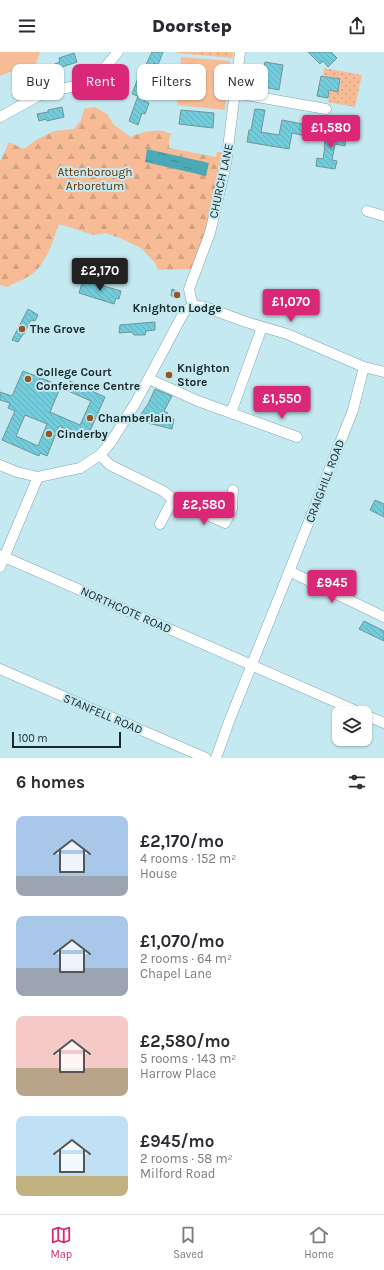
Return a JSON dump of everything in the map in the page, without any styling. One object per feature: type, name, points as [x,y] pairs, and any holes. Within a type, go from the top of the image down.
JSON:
[{"type":"street","points":[[0,117],[38,96],[60,89],[83,85],[96,78],[118,52]]},
{"type":"street","name":"CHURCH LANE","points":[[239,64],[240,52]]},
{"type":"street","points":[[268,99],[326,109]]},
{"type":"street","name":"CHURCH LANE","points":[[190,307],[191,286],[210,233],[226,164],[234,100]]},
{"type":"street","points":[[367,211],[384,216]]},
{"type":"street","points":[[0,465],[18,472],[38,477],[80,468],[100,455],[125,422],[182,317],[190,307],[205,307],[229,317],[287,334],[364,367],[384,372]]},
{"type":"street","points":[[231,413],[262,326]]},
{"type":"street","name":"CRAIGHILL ROAD","points":[[216,758],[353,410],[364,367]]},
{"type":"street","points":[[149,379],[185,396],[297,437]]},
{"type":"street","points":[[100,455],[110,465],[163,491],[173,499],[225,523],[232,509],[233,490]]},
{"type":"street","points":[[0,567],[2,556],[38,477]]},
{"type":"street","points":[[160,524],[173,499]]},
{"type":"street","name":"NORTHCOTE ROAD","points":[[2,556],[345,706]]},
{"type":"street","points":[[289,571],[384,617]]},
{"type":"street","name":"STANFELL ROAD","points":[[0,669],[206,758]]},
{"type":"street","points":[[372,718],[384,723]]},
{"type":"green space","points":[[0,52],[40,52],[36,64],[12,64],[12,73],[0,76]]},
{"type":"green space","points":[[233,52],[233,58],[177,53]]},
{"type":"green space","points":[[181,57],[230,61],[230,64],[214,64],[214,100],[226,100],[225,110],[177,105],[177,100],[206,100],[206,64],[180,64]]},
{"type":"green space","points":[[324,68],[362,75],[355,107],[328,102],[330,91],[339,92],[341,79],[323,75]]},
{"type":"green space","name":"Attenborough Arboretum","points":[[95,107],[107,114],[114,125],[131,137],[147,132],[163,131],[172,133],[169,139],[169,148],[216,157],[217,152],[224,152],[206,233],[193,269],[158,270],[155,263],[141,248],[120,238],[106,233],[94,235],[59,224],[49,251],[42,264],[26,278],[7,287],[0,285],[0,162],[9,142],[24,149],[36,140],[54,131],[74,129],[81,120],[84,109]]},
{"type":"water","points":[[147,149],[209,163],[206,176],[145,162]]},
{"type":"building","points":[[152,52],[163,52],[158,64],[146,64]]},
{"type":"building","points":[[308,52],[331,52],[337,58],[328,67],[323,61],[320,64]]},
{"type":"building","points":[[74,53],[77,62],[64,66],[64,64],[55,64],[60,62],[59,58]]},
{"type":"building","points":[[265,62],[283,65],[279,90],[268,88],[268,64],[265,64]]},
{"type":"building","points":[[321,76],[340,79],[338,92],[329,90],[328,98],[317,96]]},
{"type":"building","points":[[137,81],[137,96],[132,94]]},
{"type":"building","points":[[137,99],[137,100],[144,100],[149,103],[145,114],[142,113],[138,125],[129,121]]},
{"type":"building","points":[[62,107],[64,117],[47,121],[46,119],[39,121],[37,114]]},
{"type":"building","points":[[255,109],[265,110],[261,132],[279,135],[282,120],[308,125],[306,136],[292,133],[289,149],[247,142]]},
{"type":"building","points":[[181,110],[214,113],[213,128],[179,124]]},
{"type":"building","points":[[327,128],[335,129],[334,134],[346,137],[345,146],[335,144],[332,160],[337,161],[335,169],[316,166],[317,158],[323,159]]},
{"type":"building","points":[[83,280],[121,291],[119,299],[116,298],[114,304],[79,293]]},
{"type":"building","points":[[172,289],[179,292],[177,297],[171,296]]},
{"type":"building","name":"The Grove","points":[[28,309],[38,315],[35,321],[31,320],[18,342],[12,340]]},
{"type":"building","points":[[155,322],[155,330],[146,331],[145,335],[134,335],[132,332],[119,333],[120,325]]},
{"type":"building","points":[[23,371],[61,386],[50,412],[80,425],[91,401],[66,390],[70,381],[105,397],[86,440],[59,426],[47,456],[40,453],[39,456],[2,440],[15,411],[8,408],[10,403],[0,400],[0,392],[12,396]],"holes":[[[25,415],[47,424],[38,446],[16,436]]]},
{"type":"building","points":[[155,389],[172,396],[164,411],[168,413],[166,417],[174,419],[172,429],[148,423],[139,417],[148,404]]},
{"type":"building","points":[[375,500],[384,504],[384,517],[370,510]]},
{"type":"building","points":[[364,621],[384,631],[384,641],[359,629]]},
{"type":"place","name":"Knighton Lodge","points":[[177,295]]},
{"type":"place","name":"The Grove","points":[[22,329]]},
{"type":"place","name":"Knighton Store","points":[[169,375]]},
{"type":"place","name":"College Court Conference Centre","points":[[28,379]]},
{"type":"place","name":"Chamberlain","points":[[90,418]]},
{"type":"place","name":"Cinderby","points":[[49,434]]}]
